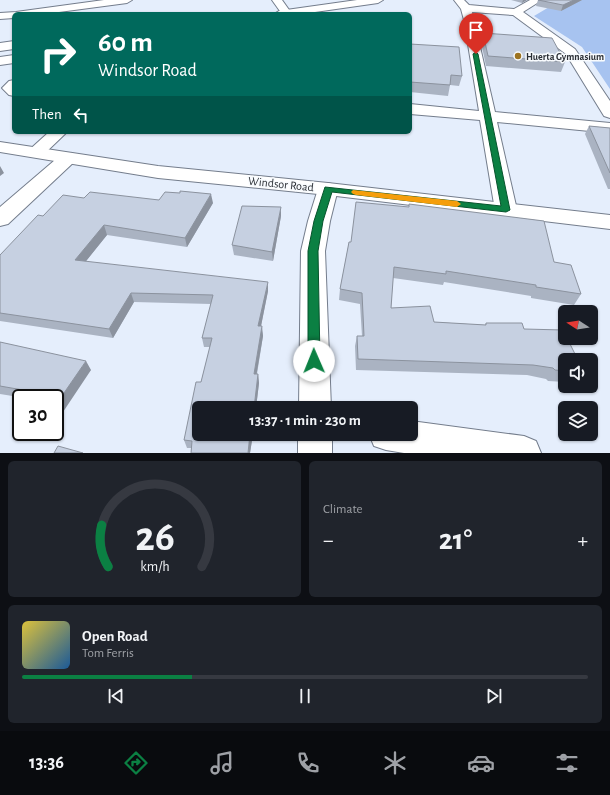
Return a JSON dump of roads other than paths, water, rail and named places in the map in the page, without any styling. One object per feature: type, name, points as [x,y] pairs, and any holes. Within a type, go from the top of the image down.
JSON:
[{"type":"street","points":[[35,12],[127,0]]},
{"type":"street","points":[[277,0],[283,12]]},
{"type":"street","points":[[297,12],[378,0]]},
{"type":"street","points":[[516,12],[537,0]]},
{"type":"street","points":[[506,210],[462,4],[516,12],[571,52],[610,113]]},
{"type":"street","points":[[0,16],[12,15]]},
{"type":"street","points":[[0,47],[12,45]]},
{"type":"street","points":[[0,61],[12,59]]},
{"type":"street","points":[[412,109],[610,128]]},
{"type":"street","points":[[36,152],[57,134]]},
{"type":"street","name":"Windsor Road","points":[[0,147],[158,172],[328,189],[610,222]]},
{"type":"street","points":[[0,219],[68,158]]},
{"type":"street","points":[[315,401],[313,251],[318,221],[328,189]]},
{"type":"street","points":[[418,438],[524,453]]},
{"type":"street","points":[[315,441],[315,453]]},
{"type":"place","name":"Huerta Gymnasium","points":[[518,56]]}]
